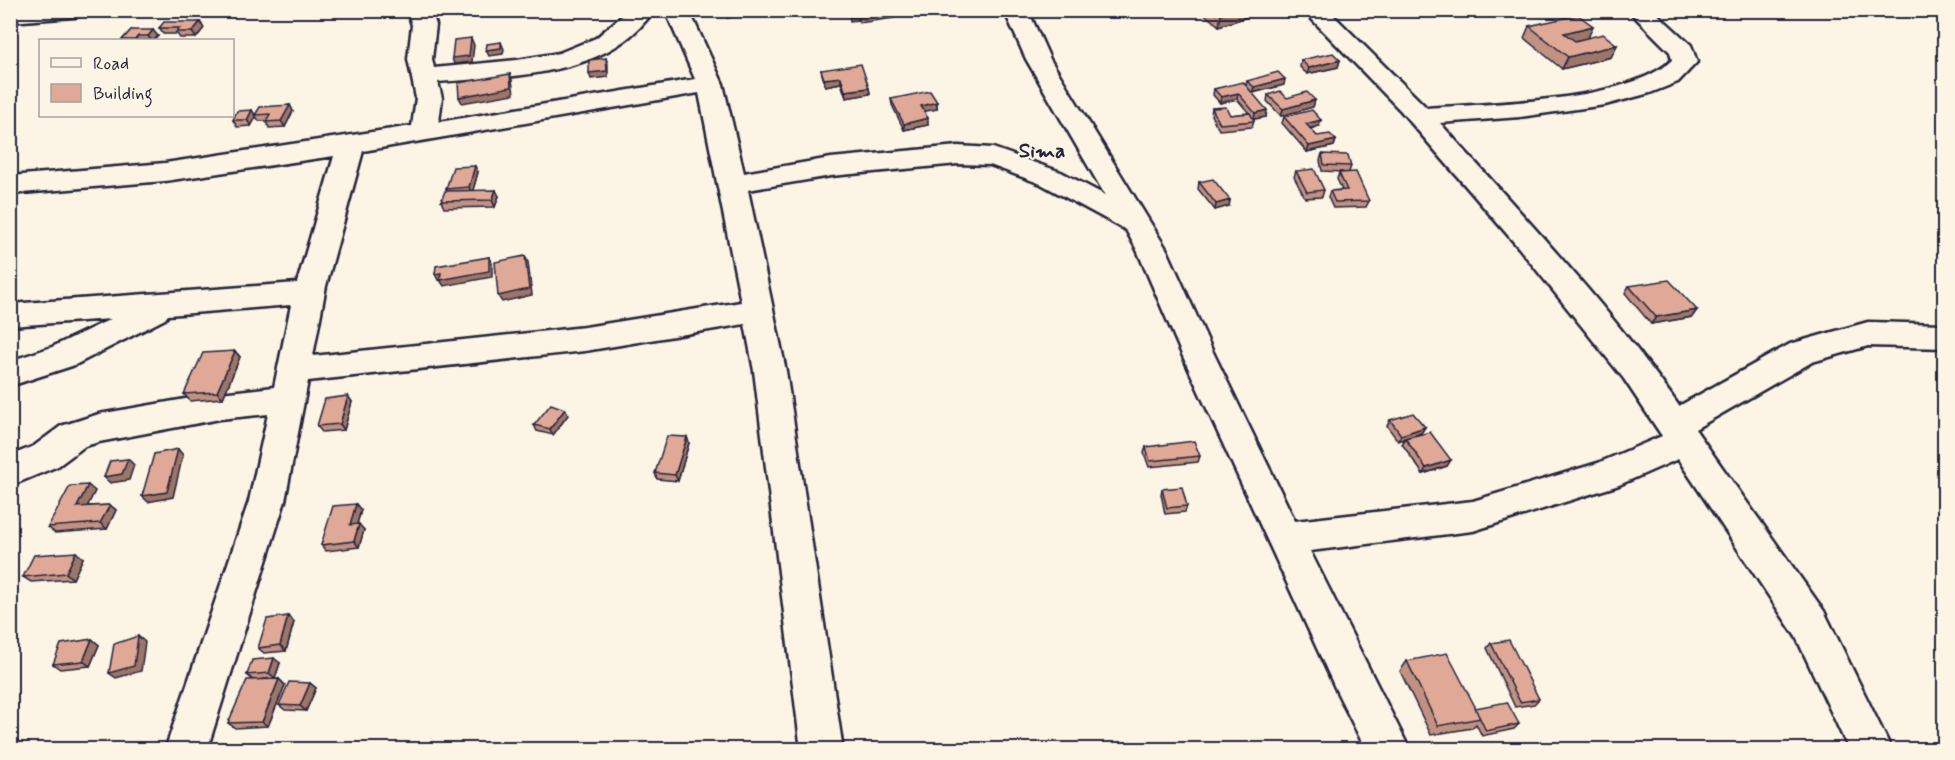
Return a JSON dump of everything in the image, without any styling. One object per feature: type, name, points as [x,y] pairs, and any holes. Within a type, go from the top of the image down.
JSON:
[{"type":"street","points":[[10,15],[74,10]]},
{"type":"street","points":[[419,10],[424,25],[420,59],[429,98],[424,133]]},
{"type":"street","points":[[424,76],[545,62],[582,53],[604,44],[625,29],[643,10]]},
{"type":"street","points":[[677,10],[710,84],[734,183],[770,370],[822,750]]},
{"type":"street","points":[[1016,10],[1038,58],[1152,250],[1196,350],[1351,678],[1389,750]]},
{"type":"street","points":[[1314,10],[1420,117],[1529,241],[1636,370],[1810,624],[1871,750]]},
{"type":"street","points":[[1420,117],[1610,98],[1661,81],[1680,72],[1685,62],[1682,50],[1639,10]]},
{"type":"street","points":[[10,185],[165,172],[351,145],[710,84]]},
{"type":"street","points":[[186,750],[267,501],[310,294],[351,145]]},
{"type":"street","points":[[734,183],[831,167],[958,155],[993,157],[1051,178],[1136,224]]},
{"type":"street","points":[[10,315],[310,294]]},
{"type":"street","points":[[10,374],[21,372],[60,356],[168,304]]},
{"type":"street","points":[[10,472],[46,456],[73,436],[99,428],[220,406],[291,385],[681,326],[758,310]]},
{"type":"street","points":[[1286,538],[1473,516],[1606,475],[1679,433],[1801,353],[1868,334],[1944,336]]},
{"type":"building","points":[[848,10],[893,10],[894,12],[858,16],[857,14],[849,15]]},
{"type":"building","points":[[1216,10],[1232,10],[1221,14]]},
{"type":"building","points":[[1578,15],[1593,26],[1564,33],[1575,41],[1603,34],[1617,45],[1568,57],[1529,26]]},
{"type":"building","points":[[164,22],[200,22],[192,32],[176,32],[180,28],[159,28]]},
{"type":"building","points":[[131,30],[153,30],[148,36],[123,39]]},
{"type":"building","points":[[471,38],[469,56],[452,58],[454,40]]},
{"type":"building","points":[[501,42],[501,48],[486,50],[487,44]]},
{"type":"building","points":[[1333,53],[1340,60],[1309,68],[1301,60]]},
{"type":"building","points":[[606,58],[607,71],[589,73],[589,60]]},
{"type":"building","points":[[861,64],[869,88],[845,91],[841,77],[824,79],[821,70]]},
{"type":"building","points":[[1278,72],[1285,79],[1254,87],[1247,81]]},
{"type":"building","points":[[510,74],[511,87],[459,97],[458,83]]},
{"type":"building","points":[[1243,82],[1267,110],[1255,113],[1238,93],[1221,97],[1214,89]]},
{"type":"building","points":[[930,91],[937,102],[921,106],[928,118],[904,124],[891,99]]},
{"type":"building","points":[[1280,91],[1287,98],[1307,92],[1315,100],[1283,109],[1268,95]]},
{"type":"building","points":[[290,105],[281,121],[266,122],[270,114],[255,115],[260,107]]},
{"type":"building","points":[[1226,107],[1230,115],[1250,113],[1254,121],[1220,124],[1212,108]]},
{"type":"building","points":[[252,110],[247,120],[233,120],[237,111]]},
{"type":"building","points":[[1312,110],[1321,120],[1306,124],[1317,136],[1330,134],[1336,140],[1309,146],[1284,117]]},
{"type":"building","points":[[1322,154],[1348,155],[1351,166],[1324,165]]},
{"type":"building","points":[[475,166],[469,187],[446,189],[453,167]]},
{"type":"building","points":[[1314,169],[1324,190],[1307,192],[1296,171]]},
{"type":"building","points":[[1356,172],[1369,201],[1335,202],[1330,191],[1347,190],[1339,173]]},
{"type":"building","points":[[1213,179],[1230,200],[1216,204],[1199,182]]},
{"type":"building","points":[[496,190],[492,200],[441,201],[445,191]]},
{"type":"building","points":[[525,256],[529,289],[498,296],[495,262]]},
{"type":"building","points":[[489,257],[489,271],[440,280],[441,273],[435,274],[436,266]]},
{"type":"building","points":[[1669,280],[1697,310],[1656,317],[1629,286]]},
{"type":"building","points":[[235,351],[217,392],[184,394],[203,353]]},
{"type":"building","points":[[348,396],[340,424],[317,426],[325,399]]},
{"type":"building","points":[[551,404],[565,409],[550,429],[534,425]]},
{"type":"building","points":[[1413,413],[1425,427],[1401,435],[1390,420]]},
{"type":"building","points":[[1430,432],[1451,460],[1426,468],[1405,438]]},
{"type":"building","points":[[667,436],[687,437],[675,475],[655,473]]},
{"type":"building","points":[[1194,441],[1200,456],[1150,461],[1146,447]]},
{"type":"building","points":[[178,449],[167,492],[142,496],[154,454]]},
{"type":"building","points":[[128,459],[122,474],[104,477],[110,461]]},
{"type":"building","points":[[88,485],[77,507],[110,505],[100,523],[48,527],[70,486]]},
{"type":"building","points":[[1182,487],[1187,506],[1167,508],[1162,489]]},
{"type":"building","points":[[356,504],[350,525],[359,524],[354,541],[321,545],[333,506]]},
{"type":"building","points":[[76,552],[66,573],[23,577],[34,555]]},
{"type":"building","points":[[288,616],[280,645],[258,648],[267,619]]},
{"type":"building","points":[[138,636],[134,666],[109,673],[114,644]]},
{"type":"building","points":[[92,639],[83,661],[53,664],[61,644]]},
{"type":"building","points":[[1509,640],[1539,699],[1520,702],[1491,643]]},
{"type":"building","points":[[1447,653],[1481,718],[1438,726],[1407,661]]},
{"type":"building","points":[[274,658],[269,673],[247,675],[252,660]]},
{"type":"building","points":[[279,679],[262,722],[228,723],[247,680]]},
{"type":"building","points":[[289,682],[310,683],[300,706],[279,705]]},
{"type":"building","points":[[1507,702],[1519,724],[1486,731],[1475,708]]},
{"type":"district","name":"Sima","points":[[1042,150]]}]
